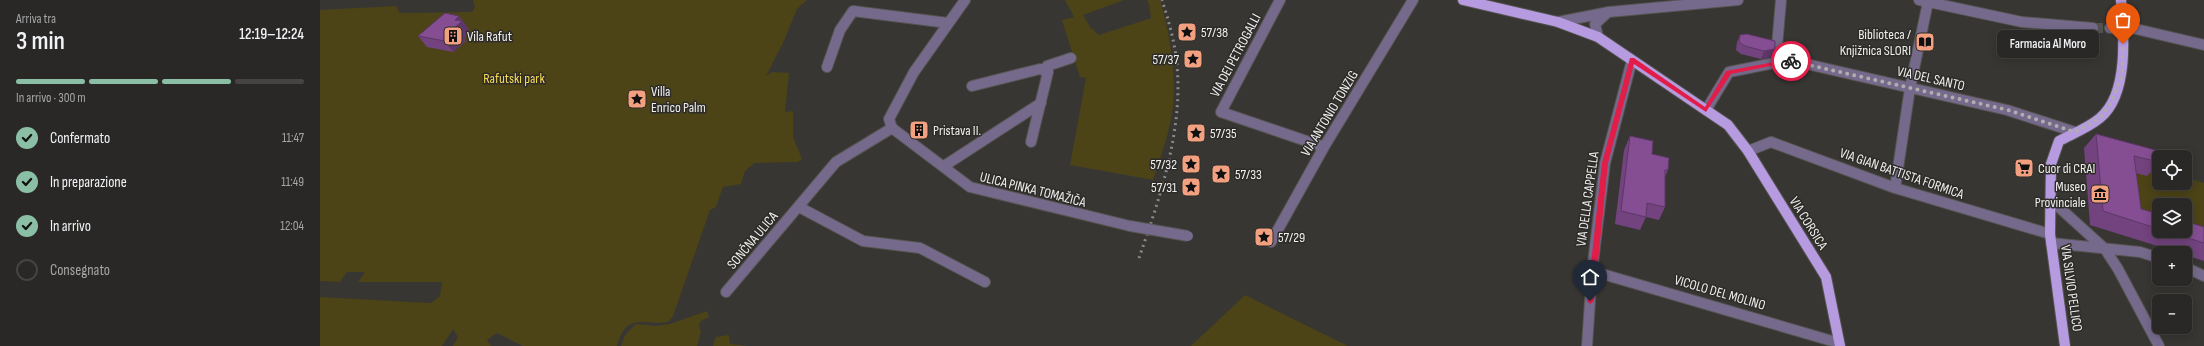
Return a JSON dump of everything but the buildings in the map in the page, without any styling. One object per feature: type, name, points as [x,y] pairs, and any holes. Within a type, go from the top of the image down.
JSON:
[{"type":"main road","points":[[1463,0],[1489,3],[1558,22],[1598,37],[1706,110]]},
{"type":"main road","name":"VIA SILVIO PELLICO","points":[[2065,346],[2050,239],[2051,164],[2059,141],[2100,118],[2110,105],[2122,76],[2124,27],[2121,0]]},
{"type":"main road","name":"VIA CORSICA","points":[[1706,110],[1728,124],[1748,151],[1826,277],[1839,344]]},
{"type":"street","points":[[892,128],[889,119],[902,92],[965,0]]},
{"type":"street","name":"VIA DEI PETROGALLI","points":[[1280,0],[1221,112],[1324,147]]},
{"type":"street","name":"VIA ANTONIO TONZIG","points":[[1271,242],[1324,147],[1413,0]]},
{"type":"street","points":[[1558,22],[1609,12],[1738,0]]},
{"type":"street","points":[[1781,0],[1778,46],[1789,60]]},
{"type":"street","points":[[1895,188],[1924,1],[2022,22],[2093,28]]},
{"type":"street","points":[[827,67],[836,40],[848,15],[853,11],[948,23]]},
{"type":"street","points":[[1598,37],[1595,24],[1600,18],[1609,12]]},
{"type":"street","points":[[2110,28],[2124,27],[2204,45]]},
{"type":"street","points":[[1045,71],[1047,66],[1071,58]]},
{"type":"street","name":"VIA DELLA CAPPELLA","points":[[1587,346],[1592,271],[1605,163],[1632,60]]},
{"type":"street","name":"VIA DEL SANTO","points":[[1706,110],[1729,72],[1789,60],[2008,110],[2075,132]]},
{"type":"street","points":[[972,86],[1028,71],[1040,69],[1048,72],[1031,142]]},
{"type":"street","points":[[944,166],[1041,103]]},
{"type":"street","name":"ULICA PINKA TOMAŽIČA","points":[[892,128],[970,187],[1034,204],[1130,226],[1188,236]]},
{"type":"street","name":"SONČNA ULICA","points":[[726,292],[836,162],[892,128]]},
{"type":"street","name":"VIA GIAN BATTISTA FORMICA","points":[[1748,151],[1771,142],[1895,188],[2050,239],[2105,249],[2140,252],[2152,256]]},
{"type":"street","points":[[2050,200],[2105,249],[2138,305],[2159,346]]},
{"type":"street","points":[[799,207],[864,241],[920,248],[969,272],[985,282]]},
{"type":"street","points":[[2192,270],[2204,276]]},
{"type":"street","name":"VICOLO DEL MOLINO","points":[[1592,271],[1839,344]]},
{"type":"green space","name":"Rafutski park","points":[[473,0],[807,0],[797,9],[783,43],[766,76],[772,72],[789,73],[785,112],[793,111],[793,137],[802,159],[798,162],[755,163],[745,171],[741,184],[723,187],[716,207],[710,210],[673,316],[668,322],[637,322],[631,324],[621,335],[617,346],[523,346],[497,333],[487,340],[491,346],[453,346],[458,337],[453,329],[442,346],[320,346],[320,297],[431,303],[440,296],[442,282],[358,282],[365,272],[347,272],[340,282],[320,281],[320,10],[396,6],[400,13],[472,12],[475,7]]},
{"type":"green space","points":[[1065,0],[1124,0],[1083,15],[1090,27],[1099,35],[1151,18],[1147,0],[1160,0],[1170,45],[1174,78],[1174,94],[1173,109],[1168,131],[1153,180],[1070,165],[1086,78],[1080,77],[1062,20],[1074,17]]},
{"type":"green space","points":[[2146,165],[2152,167],[2152,190],[2192,190],[2192,179],[2204,183],[2204,243],[2192,235],[2192,198],[2152,198],[2152,228],[2127,223],[2121,169]]},
{"type":"green space","points":[[1245,295],[1348,346],[1191,346]]},
{"type":"green space","points":[[707,311],[709,317],[701,321],[699,325],[701,332],[697,346],[621,346],[625,335],[636,324],[655,326],[670,324]]},
{"type":"green space","points":[[729,335],[730,344],[748,346],[713,346],[716,337]]},
{"type":"tunnel","points":[[2093,28],[2110,28]]},
{"type":"railway","points":[[1139,258],[1162,188],[1177,114],[1178,90],[1176,57],[1162,0]]},
{"type":"way so far","points":[[1791,61],[2008,110],[2075,132],[2100,118],[2110,105],[2122,76],[2123,44]]},
{"type":"place","name":"57/38","points":[[1187,32]]},
{"type":"place","name":"Vila Rafut","points":[[453,36]]},
{"type":"place","name":"Biblioteca / Knjižnica SLORI","points":[[1925,42]]},
{"type":"place","name":"Farmacia Al Moro","points":[[2123,44]]},
{"type":"place","name":"57/37","points":[[1193,59]]},
{"type":"place","name":"Villa Enrico Palm","points":[[637,99]]},
{"type":"place","name":"Pristava II.","points":[[919,130]]},
{"type":"place","name":"57/35","points":[[1196,133]]},
{"type":"place","name":"57/32","points":[[1191,164]]},
{"type":"place","name":"Cuor di CRAI","points":[[2024,168]]},
{"type":"place","name":"57/33","points":[[1221,174]]},
{"type":"place","name":"57/31","points":[[1191,187]]},
{"type":"place","name":"Museo Provinciale","points":[[2100,194]]},
{"type":"place","name":"57/29","points":[[1264,237]]},
{"type":"route","points":[[1590,301],[1592,271],[1605,163],[1632,60],[1692,102],[1706,110],[1729,72],[1789,60],[1791,61]]}]
